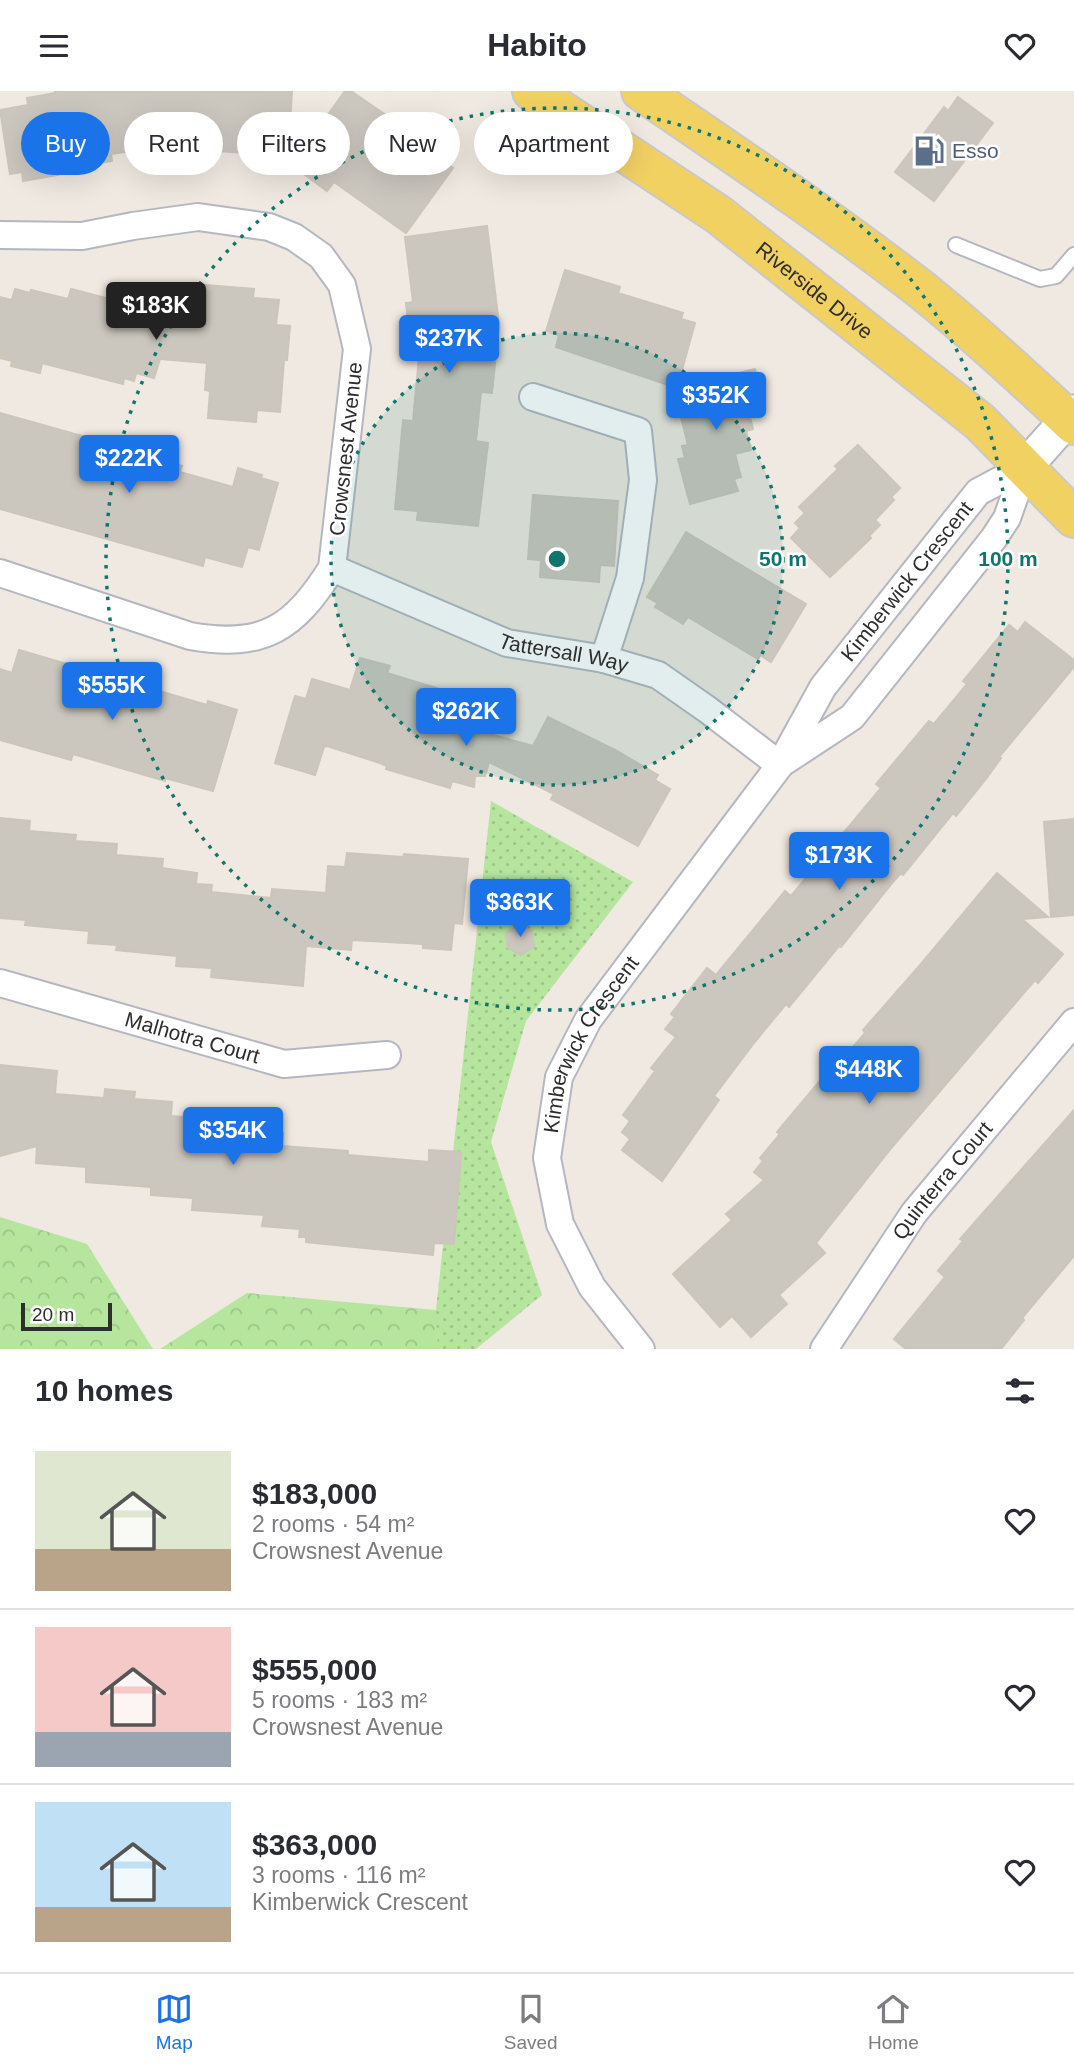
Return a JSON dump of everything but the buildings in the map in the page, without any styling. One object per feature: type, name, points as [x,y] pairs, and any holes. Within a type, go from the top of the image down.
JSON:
[{"type":"main road","name":"Riverside Drive","points":[[533,91],[719,215],[980,422],[1074,518]]},
{"type":"main road","points":[[640,91],[800,200],[923,291],[1072,419]]},
{"type":"street","name":"Crowsnest Avenue","points":[[0,235],[82,236],[198,217],[269,227],[294,237],[320,256],[342,285],[357,349],[332,568],[314,596],[280,628],[258,636],[227,640],[190,636],[0,573]]},
{"type":"street","points":[[533,397],[638,431],[643,480],[629,578],[604,659]]},
{"type":"street","points":[[1025,467],[1072,419]]},
{"type":"street","name":"Kimberwick Crescent","points":[[641,1349],[592,1287],[560,1224],[547,1159],[559,1076],[588,1020],[780,765],[823,687],[978,492],[1025,467]]},
{"type":"street","name":"Kimberwick Crescent","points":[[780,765],[852,717],[994,538],[1007,518],[1025,467]]},
{"type":"street","name":"Tattersall Way","points":[[332,568],[507,643],[604,659],[658,675],[780,765]]},
{"type":"street","name":"Malhotra Court","points":[[0,983],[284,1064],[387,1055]]},
{"type":"street","name":"Quinterra Court","points":[[824,1349],[914,1213],[1074,1022]]},
{"type":"lane","points":[[956,245],[1040,279],[1056,277],[1074,255]]},
{"type":"green space","points":[[491,801],[633,882],[526,1021],[491,1142],[542,1295],[476,1349],[237,1349],[436,1310]]},
{"type":"green space","points":[[0,1217],[87,1244],[153,1349],[0,1349]]},
{"type":"green space","points":[[247,1293],[436,1310],[438,1349],[160,1349]]},
{"type":"place","name":"Esso","points":[[929,151]]}]
